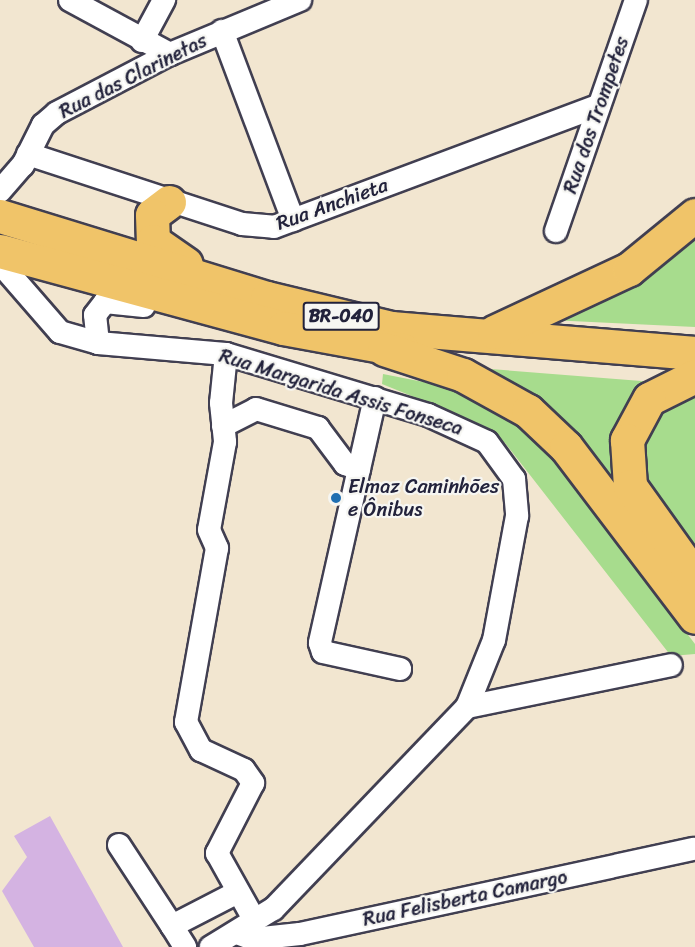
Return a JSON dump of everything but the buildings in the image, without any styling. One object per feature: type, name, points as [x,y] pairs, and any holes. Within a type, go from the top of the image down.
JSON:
[{"type":"highway","points":[[169,202],[152,215],[153,241],[208,278]]},
{"type":"highway","points":[[480,337],[530,320],[629,269],[695,215]]},
{"type":"highway","name":"BR-040","points":[[0,216],[208,278],[391,328],[695,353]]},
{"type":"highway","name":"BR-040","points":[[0,251],[283,328],[384,349],[695,368]]},
{"type":"highway","points":[[384,349],[463,375],[528,411],[566,447],[695,617]]},
{"type":"highway","points":[[695,376],[650,399],[627,440],[630,486],[695,577]]},
{"type":"street","points":[[70,0],[142,41],[170,54]]},
{"type":"street","points":[[142,41],[164,0]]},
{"type":"street","name":"Rua das Clarinetas","points":[[0,191],[28,154],[43,125],[57,113],[170,54],[300,0]]},
{"type":"street","name":"Rua dos Trompetes","points":[[556,231],[636,0]]},
{"type":"street","points":[[222,31],[293,220]]},
{"type":"street","name":"Rua Anchieta","points":[[28,154],[169,202],[261,227],[293,220],[598,106]]},
{"type":"street","name":"Rua Margarida Assis Fonseca","points":[[0,262],[45,322],[98,343],[226,354],[375,398],[473,434],[499,454],[514,478],[517,516],[494,640],[467,707],[273,909],[211,947]]},
{"type":"street","name":"Rua Margarida Assis Fonseca","points":[[57,266],[119,300],[214,324],[283,328]]},
{"type":"street","points":[[98,343],[95,315],[105,302],[119,300]]},
{"type":"street","points":[[226,354],[223,426],[208,530],[217,548],[186,722],[201,750],[244,770],[253,783],[217,854],[236,893],[246,927]]},
{"type":"street","points":[[375,398],[320,643],[323,652],[400,669]]},
{"type":"street","points":[[223,426],[244,410],[267,412],[318,428],[345,464],[359,469]]},
{"type":"street","points":[[467,707],[671,665]]},
{"type":"street","points":[[119,846],[185,947]]},
{"type":"street","name":"Rua Felisberta Camargo","points":[[246,927],[253,939],[300,934],[694,849]]},
{"type":"street","points":[[172,926],[236,893]]},
{"type":"green space","points":[[695,224],[695,327],[550,320]]},
{"type":"green space","points":[[478,368],[654,382],[626,501]]},
{"type":"green space","points":[[383,374],[459,389],[510,416],[551,455],[695,644],[695,654],[671,656],[505,443],[466,418],[382,384]]},
{"type":"green space","points":[[695,387],[695,566],[643,497],[641,427]]},
{"type":"place","name":"Elmaz Caminhões e Ônibus","points":[[336,498]]}]
